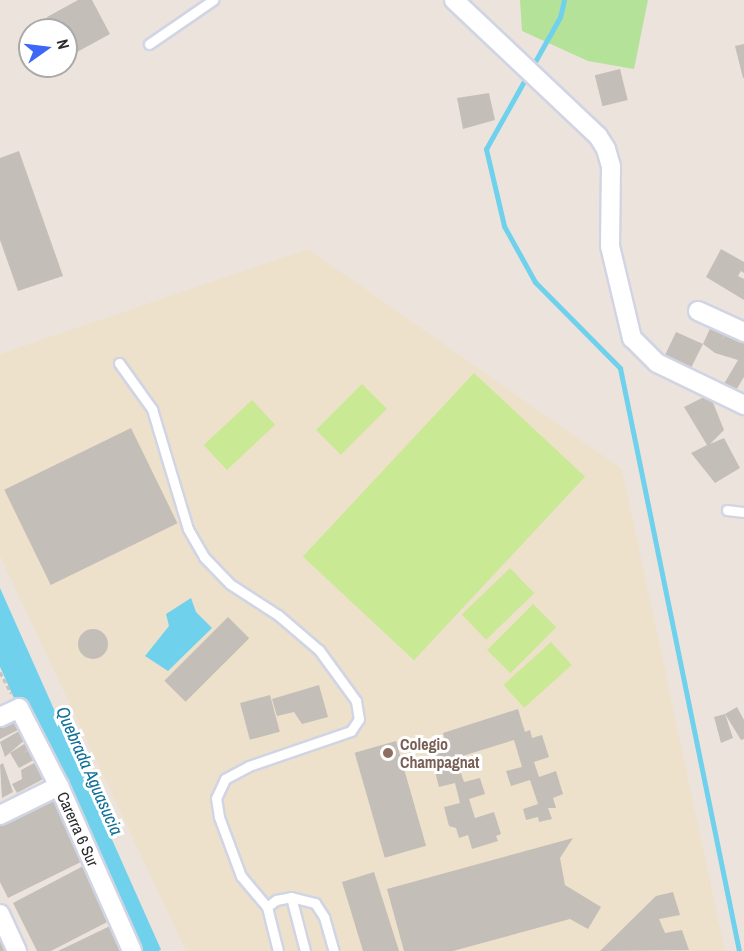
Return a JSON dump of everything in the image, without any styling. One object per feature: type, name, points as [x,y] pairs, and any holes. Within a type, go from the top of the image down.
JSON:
[{"type":"street","points":[[454,0],[598,136],[606,149],[611,166],[610,246],[632,338],[643,352],[657,363],[744,405]]},
{"type":"street","points":[[698,311],[744,332]]},
{"type":"street","points":[[0,717],[19,708]]},
{"type":"street","name":"Carerra 6 Sur","points":[[19,708],[58,786],[132,951]]},
{"type":"street","points":[[0,815],[58,786]]},
{"type":"street","points":[[0,914],[17,951]]},
{"type":"lane","points":[[149,44],[213,0]]},
{"type":"lane","points":[[119,363],[152,410],[188,530],[204,557],[230,584],[278,615],[319,651],[356,700],[359,719],[351,731],[249,766],[225,779],[216,798],[219,817],[242,876],[267,908],[278,951]]},
{"type":"lane","points":[[727,510],[744,512]]},
{"type":"lane","points":[[267,908],[276,900],[291,897],[315,903],[324,917],[334,951]]},
{"type":"lane","points":[[291,897],[305,951]]},
{"type":"path","points":[[0,672],[19,708]]},
{"type":"shaded area","name":"Colegio Champagnat","points":[[308,249],[622,469],[725,951],[186,951],[0,556],[0,354]]},
{"type":"green space","points":[[520,0],[648,0],[634,69],[588,61],[522,31]]},
{"type":"green space","points":[[474,373],[585,477],[414,660],[303,557]]},
{"type":"green space","points":[[362,384],[387,409],[341,455],[316,430]]},
{"type":"green space","points":[[252,400],[275,425],[227,470],[204,445]]},
{"type":"green space","points":[[510,568],[534,593],[486,640],[462,615]]},
{"type":"green space","points":[[533,604],[556,627],[510,673],[487,650]]},
{"type":"green space","points":[[551,642],[572,665],[524,708],[503,685]]},
{"type":"water","points":[[0,588],[161,950],[127,951],[0,667]]},
{"type":"water","points":[[191,598],[196,612],[212,628],[168,671],[145,656],[169,626],[166,614]]},
{"type":"building","points":[[78,0],[92,0],[110,34],[78,52],[78,18],[47,17]]},
{"type":"building","points":[[744,44],[744,78],[743,78],[735,46]]},
{"type":"building","points":[[620,69],[628,100],[603,106],[595,75]]},
{"type":"building","points":[[489,93],[495,120],[463,129],[457,98]]},
{"type":"building","points":[[19,151],[63,276],[18,291],[0,240],[0,158]]},
{"type":"building","points":[[721,249],[744,262],[744,273],[741,271],[738,276],[744,279],[744,300],[706,277]]},
{"type":"building","points":[[712,324],[727,330],[721,342],[728,330],[744,337],[744,377],[733,395],[721,389],[738,360],[715,353],[703,344]]},
{"type":"building","points":[[676,332],[703,344],[689,372],[665,355]]},
{"type":"building","points":[[704,397],[712,400],[724,430],[710,444],[724,438],[740,468],[715,483],[691,453],[707,445],[684,407]]},
{"type":"building","points":[[131,428],[177,523],[51,585],[4,490]]},
{"type":"building","points":[[228,617],[249,638],[186,702],[164,681]]},
{"type":"building","points":[[93,629],[104,633],[108,644],[104,655],[93,659],[82,655],[78,644],[82,633]]},
{"type":"building","points":[[319,685],[328,717],[302,724],[294,712],[277,716],[272,699]]},
{"type":"building","points":[[270,695],[280,732],[250,740],[240,703]]},
{"type":"building","points":[[737,707],[744,720],[744,739],[741,740],[725,714]]},
{"type":"building","points":[[518,709],[525,732],[530,730],[532,738],[542,735],[549,757],[534,762],[539,777],[556,771],[563,794],[553,798],[556,808],[548,808],[552,819],[539,822],[538,817],[526,820],[523,809],[538,804],[530,780],[511,786],[506,771],[522,767],[514,740],[456,758],[464,782],[480,778],[485,794],[469,799],[475,818],[494,812],[501,834],[496,836],[498,841],[472,849],[468,835],[459,838],[456,828],[449,826],[444,807],[460,803],[455,783],[439,787],[433,764],[437,760],[435,751],[447,748],[443,733]]},
{"type":"building","points":[[18,714],[24,727],[0,739],[0,723],[3,729],[1,723]]},
{"type":"building","points":[[725,714],[733,738],[721,743],[714,717]]},
{"type":"building","points":[[21,730],[26,739],[5,757],[0,742]]},
{"type":"building","points":[[32,739],[35,745],[22,754],[35,746],[41,756],[19,768],[10,753]]},
{"type":"building","points":[[396,741],[426,846],[385,858],[355,753]]},
{"type":"building","points":[[38,761],[47,777],[17,793],[12,784],[22,779],[21,770]]},
{"type":"building","points":[[3,763],[13,792],[2,798],[0,765]]},
{"type":"building","points":[[54,797],[85,860],[8,898],[0,882],[0,823]]},
{"type":"building","points":[[573,838],[560,858],[565,885],[601,907],[588,929],[570,919],[453,951],[404,951],[387,889]]},
{"type":"building","points":[[87,864],[115,918],[51,951],[37,951],[13,903]]},
{"type":"building","points":[[374,872],[399,951],[363,951],[342,882]]},
{"type":"building","points":[[673,892],[680,915],[659,919],[665,933],[682,930],[689,950],[600,951],[656,896]]},
{"type":"building","points":[[0,926],[13,951],[0,951]]},
{"type":"building","points":[[110,926],[123,951],[58,951]]},
{"type":"waterway","points":[[564,0],[560,17],[486,149],[504,226],[535,282],[620,368],[739,951]]},
{"type":"place","name":"Colegio Champagnat","points":[[388,753]]},
{"type":"water label","name":"Quebrada Aguasucia","points":[[89,771]]}]
